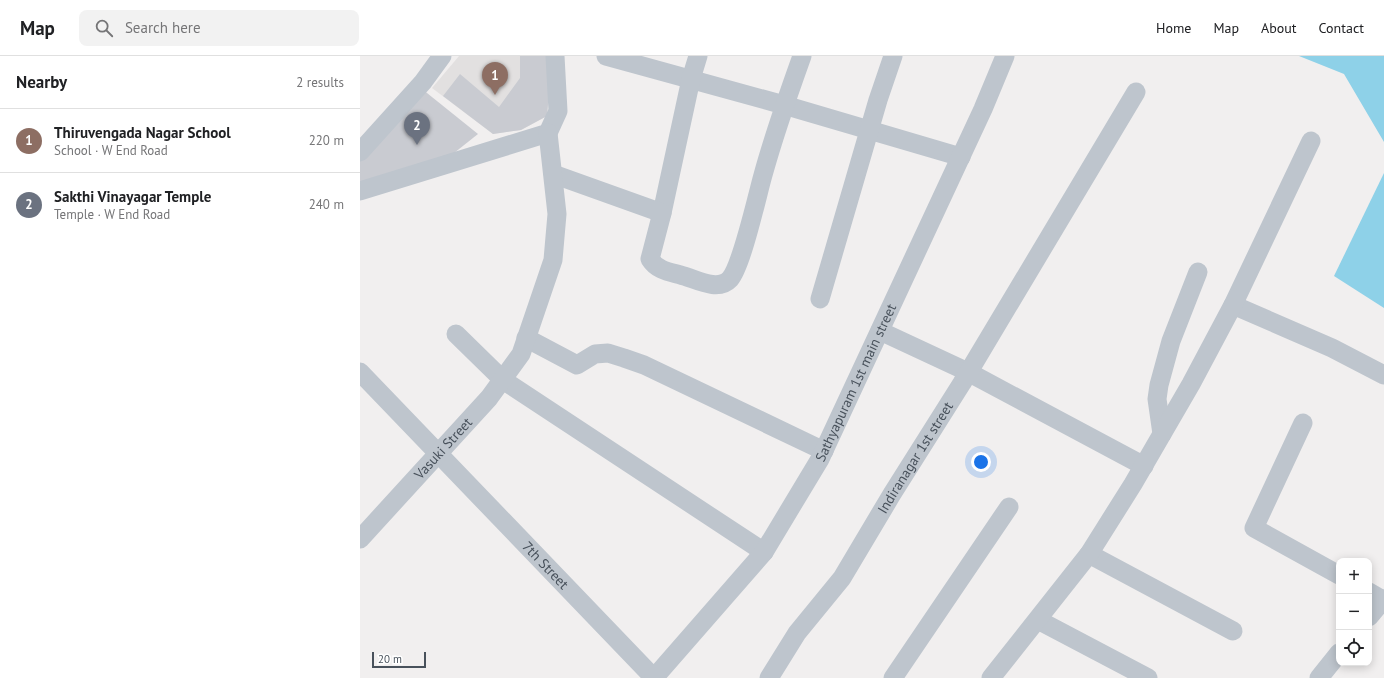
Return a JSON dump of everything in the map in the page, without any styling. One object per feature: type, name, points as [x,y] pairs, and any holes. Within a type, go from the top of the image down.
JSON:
[{"type":"street","points":[[360,191],[548,133],[558,111],[555,56]]},
{"type":"street","points":[[606,56],[784,105],[961,157]]},
{"type":"street","points":[[698,56],[691,79],[662,213],[650,259],[654,266],[707,284],[721,284],[729,280],[742,248],[784,105],[802,56]]},
{"type":"street","points":[[820,299],[878,100],[893,56]]},
{"type":"street","name":"Sathyapuram 1st main street","points":[[654,678],[764,552],[824,451],[961,157],[1005,56]]},
{"type":"street","points":[[360,152],[423,82],[437,58]]},
{"type":"street","name":"Indiranagar 1st street","points":[[769,678],[797,633],[842,578],[1136,92]]},
{"type":"street","name":"Vasuki Street","points":[[360,539],[489,398],[503,380],[524,346],[553,260],[557,214],[548,133]]},
{"type":"street","points":[[991,678],[1089,554],[1144,466],[1191,384],[1311,142]]},
{"type":"street","points":[[553,174],[662,213]]},
{"type":"street","points":[[1162,434],[1157,399],[1159,385],[1171,341],[1198,272]]},
{"type":"street","points":[[1232,304],[1332,348],[1384,375]]},
{"type":"street","points":[[880,331],[968,372],[1144,466]]},
{"type":"street","points":[[456,334],[503,380],[764,552]]},
{"type":"street","points":[[524,346],[577,365],[595,354],[608,353],[644,365],[824,451]]},
{"type":"street","name":"7th Street","points":[[360,372],[654,678]]},
{"type":"street","points":[[1303,423],[1254,528],[1336,573]]},
{"type":"street","points":[[893,678],[1009,506]]},
{"type":"street","points":[[1089,554],[1233,631]]},
{"type":"street","points":[[1372,611],[1379,597]]},
{"type":"street","points":[[1038,620],[1148,678]]},
{"type":"street","points":[[1319,678],[1336,657]]},
{"type":"shaded area","points":[[459,56],[547,56],[549,93],[547,116],[521,130],[493,134],[432,88]]},
{"type":"water","points":[[1299,56],[1384,56],[1384,142],[1344,74]]},
{"type":"water","points":[[1384,173],[1384,308],[1334,276]]},
{"type":"building","points":[[520,56],[547,56],[549,93],[547,116],[521,130],[493,134],[443,96],[460,74],[499,107],[520,78]]},
{"type":"building","points":[[422,89],[478,134],[449,157],[360,187],[360,158]]},
{"type":"place","name":"Thiruvengada Nagar School","points":[[495,95]]},
{"type":"place","name":"Sakthi Vinayagar Temple","points":[[417,145]]}]
